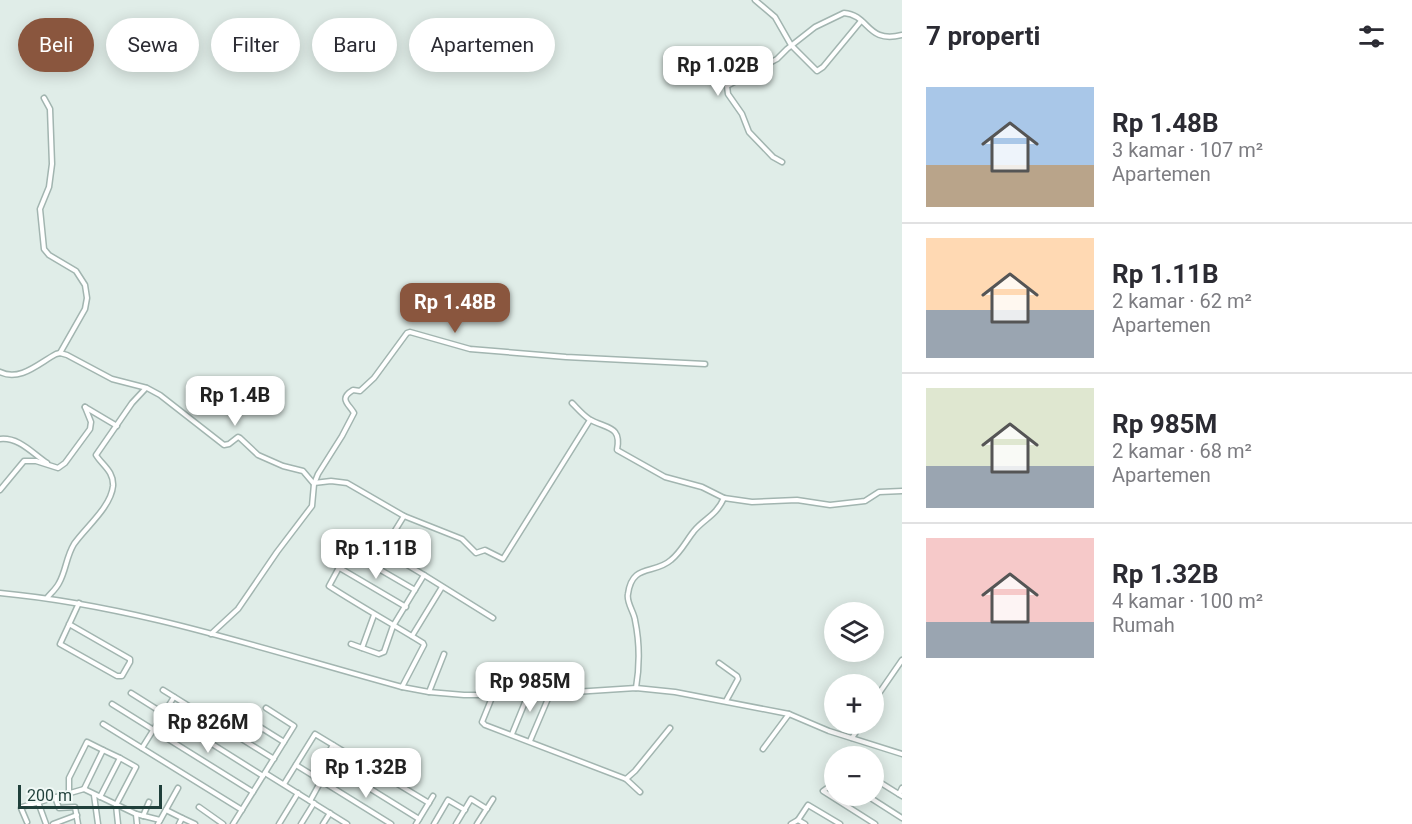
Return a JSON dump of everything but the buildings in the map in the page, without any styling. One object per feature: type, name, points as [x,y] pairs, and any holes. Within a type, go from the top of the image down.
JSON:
[{"type":"street","points":[[755,0],[775,17],[791,45],[818,71],[861,21]]},
{"type":"street","points":[[782,162],[773,157],[749,132],[742,114],[726,89],[729,84],[777,59],[815,27],[844,13],[849,13],[879,36],[891,37],[902,34]]},
{"type":"street","points":[[0,372],[11,375],[22,373],[60,353],[85,309],[87,298],[85,285],[76,271],[49,255],[44,249],[40,209],[49,187],[52,164],[50,109],[44,98]]},
{"type":"street","points":[[211,634],[238,609],[312,506],[314,484],[354,413],[346,404],[345,399],[353,390],[360,391],[374,378],[407,333],[470,350],[705,364]]},
{"type":"street","points":[[60,353],[119,382],[147,388],[160,395],[224,445],[238,437],[258,455],[283,466],[303,471],[314,484]]},
{"type":"street","points":[[47,598],[59,583],[68,555],[75,543],[99,514],[110,495],[113,484],[111,477],[106,465],[96,455],[132,404],[147,388]]},
{"type":"street","points":[[572,403],[590,420],[615,432],[619,439],[617,450],[671,480],[690,483],[724,498],[752,502],[797,500],[830,505],[865,501],[879,492],[902,491]]},
{"type":"street","points":[[0,490],[24,461],[36,461],[55,468],[65,463],[90,429],[91,422],[85,407],[117,426]]},
{"type":"street","points":[[314,484],[331,481],[347,483],[404,516],[462,539],[476,553],[485,550],[503,560],[590,420]]},
{"type":"street","points":[[0,439],[10,439],[24,446],[55,468]]},
{"type":"street","points":[[636,688],[640,667],[640,646],[635,616],[627,599],[634,577],[640,572],[662,566],[670,561],[695,531],[717,512],[724,498]]},
{"type":"street","points":[[383,550],[404,516]]},
{"type":"street","points":[[402,687],[424,646],[423,643],[329,586],[358,536],[493,618]]},
{"type":"street","points":[[348,551],[415,590]]},
{"type":"street","points":[[338,567],[406,607]]},
{"type":"street","points":[[351,644],[382,654],[393,626],[424,576]]},
{"type":"street","points":[[412,636],[442,587]]},
{"type":"street","points":[[0,593],[79,603],[145,617],[402,687],[429,692],[528,695],[636,688],[675,692],[789,714],[902,754]]},
{"type":"street","points":[[69,624],[130,659],[122,676],[117,676],[60,644],[69,624],[79,603]]},
{"type":"street","points":[[362,648],[374,615]]},
{"type":"street","points":[[429,692],[444,654]]},
{"type":"street","points":[[884,686],[902,660]]},
{"type":"street","points":[[719,663],[731,670],[738,679],[726,701]]},
{"type":"street","points":[[163,690],[274,759]]},
{"type":"street","points":[[130,693],[347,824]]},
{"type":"street","points":[[531,741],[550,694]]},
{"type":"street","points":[[493,695],[482,722],[485,725],[626,779],[640,792]]},
{"type":"street","points":[[512,734],[528,695]]},
{"type":"street","points":[[142,748],[174,697]]},
{"type":"street","points":[[112,704],[253,792]]},
{"type":"street","points":[[217,724],[228,707],[284,742]]},
{"type":"street","points":[[233,824],[294,726],[266,708]]},
{"type":"street","points":[[763,749],[789,714]]},
{"type":"street","points":[[103,724],[242,810]]},
{"type":"street","points":[[626,779],[669,728]]},
{"type":"street","points":[[284,784],[315,734],[429,803]]},
{"type":"street","points":[[852,738],[855,734]]},
{"type":"street","points":[[69,792],[69,778],[86,743],[136,767],[116,805],[118,824]]},
{"type":"street","points":[[314,777],[333,745]]},
{"type":"street","points":[[84,789],[103,750]]},
{"type":"street","points":[[100,797],[120,758]]},
{"type":"street","points":[[324,760],[419,819]]},
{"type":"street","points":[[296,765],[391,824]]},
{"type":"street","points":[[301,824],[321,781]]},
{"type":"street","points":[[884,785],[900,795],[902,788]]},
{"type":"street","points":[[27,822],[21,807],[84,789],[136,814],[159,822],[178,788]]},
{"type":"street","points":[[279,824],[298,793]]},
{"type":"street","points":[[94,795],[98,824]]},
{"type":"street","points":[[416,824],[433,796]]},
{"type":"street","points":[[55,797],[59,808],[74,807],[78,824]]},
{"type":"street","points":[[456,824],[471,799],[487,809]]},
{"type":"street","points":[[477,824],[493,799]]},
{"type":"street","points":[[434,824],[448,800],[465,810]]},
{"type":"street","points":[[38,801],[46,824]]},
{"type":"street","points":[[143,816],[149,802]]},
{"type":"street","points":[[791,824],[798,820],[810,805],[840,824]]},
{"type":"street","points":[[847,806],[875,824]]},
{"type":"street","points":[[883,806],[902,818]]},
{"type":"street","points":[[199,807],[224,824]]},
{"type":"street","points":[[166,810],[195,824]]},
{"type":"street","points":[[323,824],[330,813]]},
{"type":"street","points":[[136,814],[137,824]]},
{"type":"street","points":[[53,824],[76,815]]},
{"type":"street","points":[[179,824],[182,818]]},
{"type":"street","points":[[798,820],[805,824]]}]
